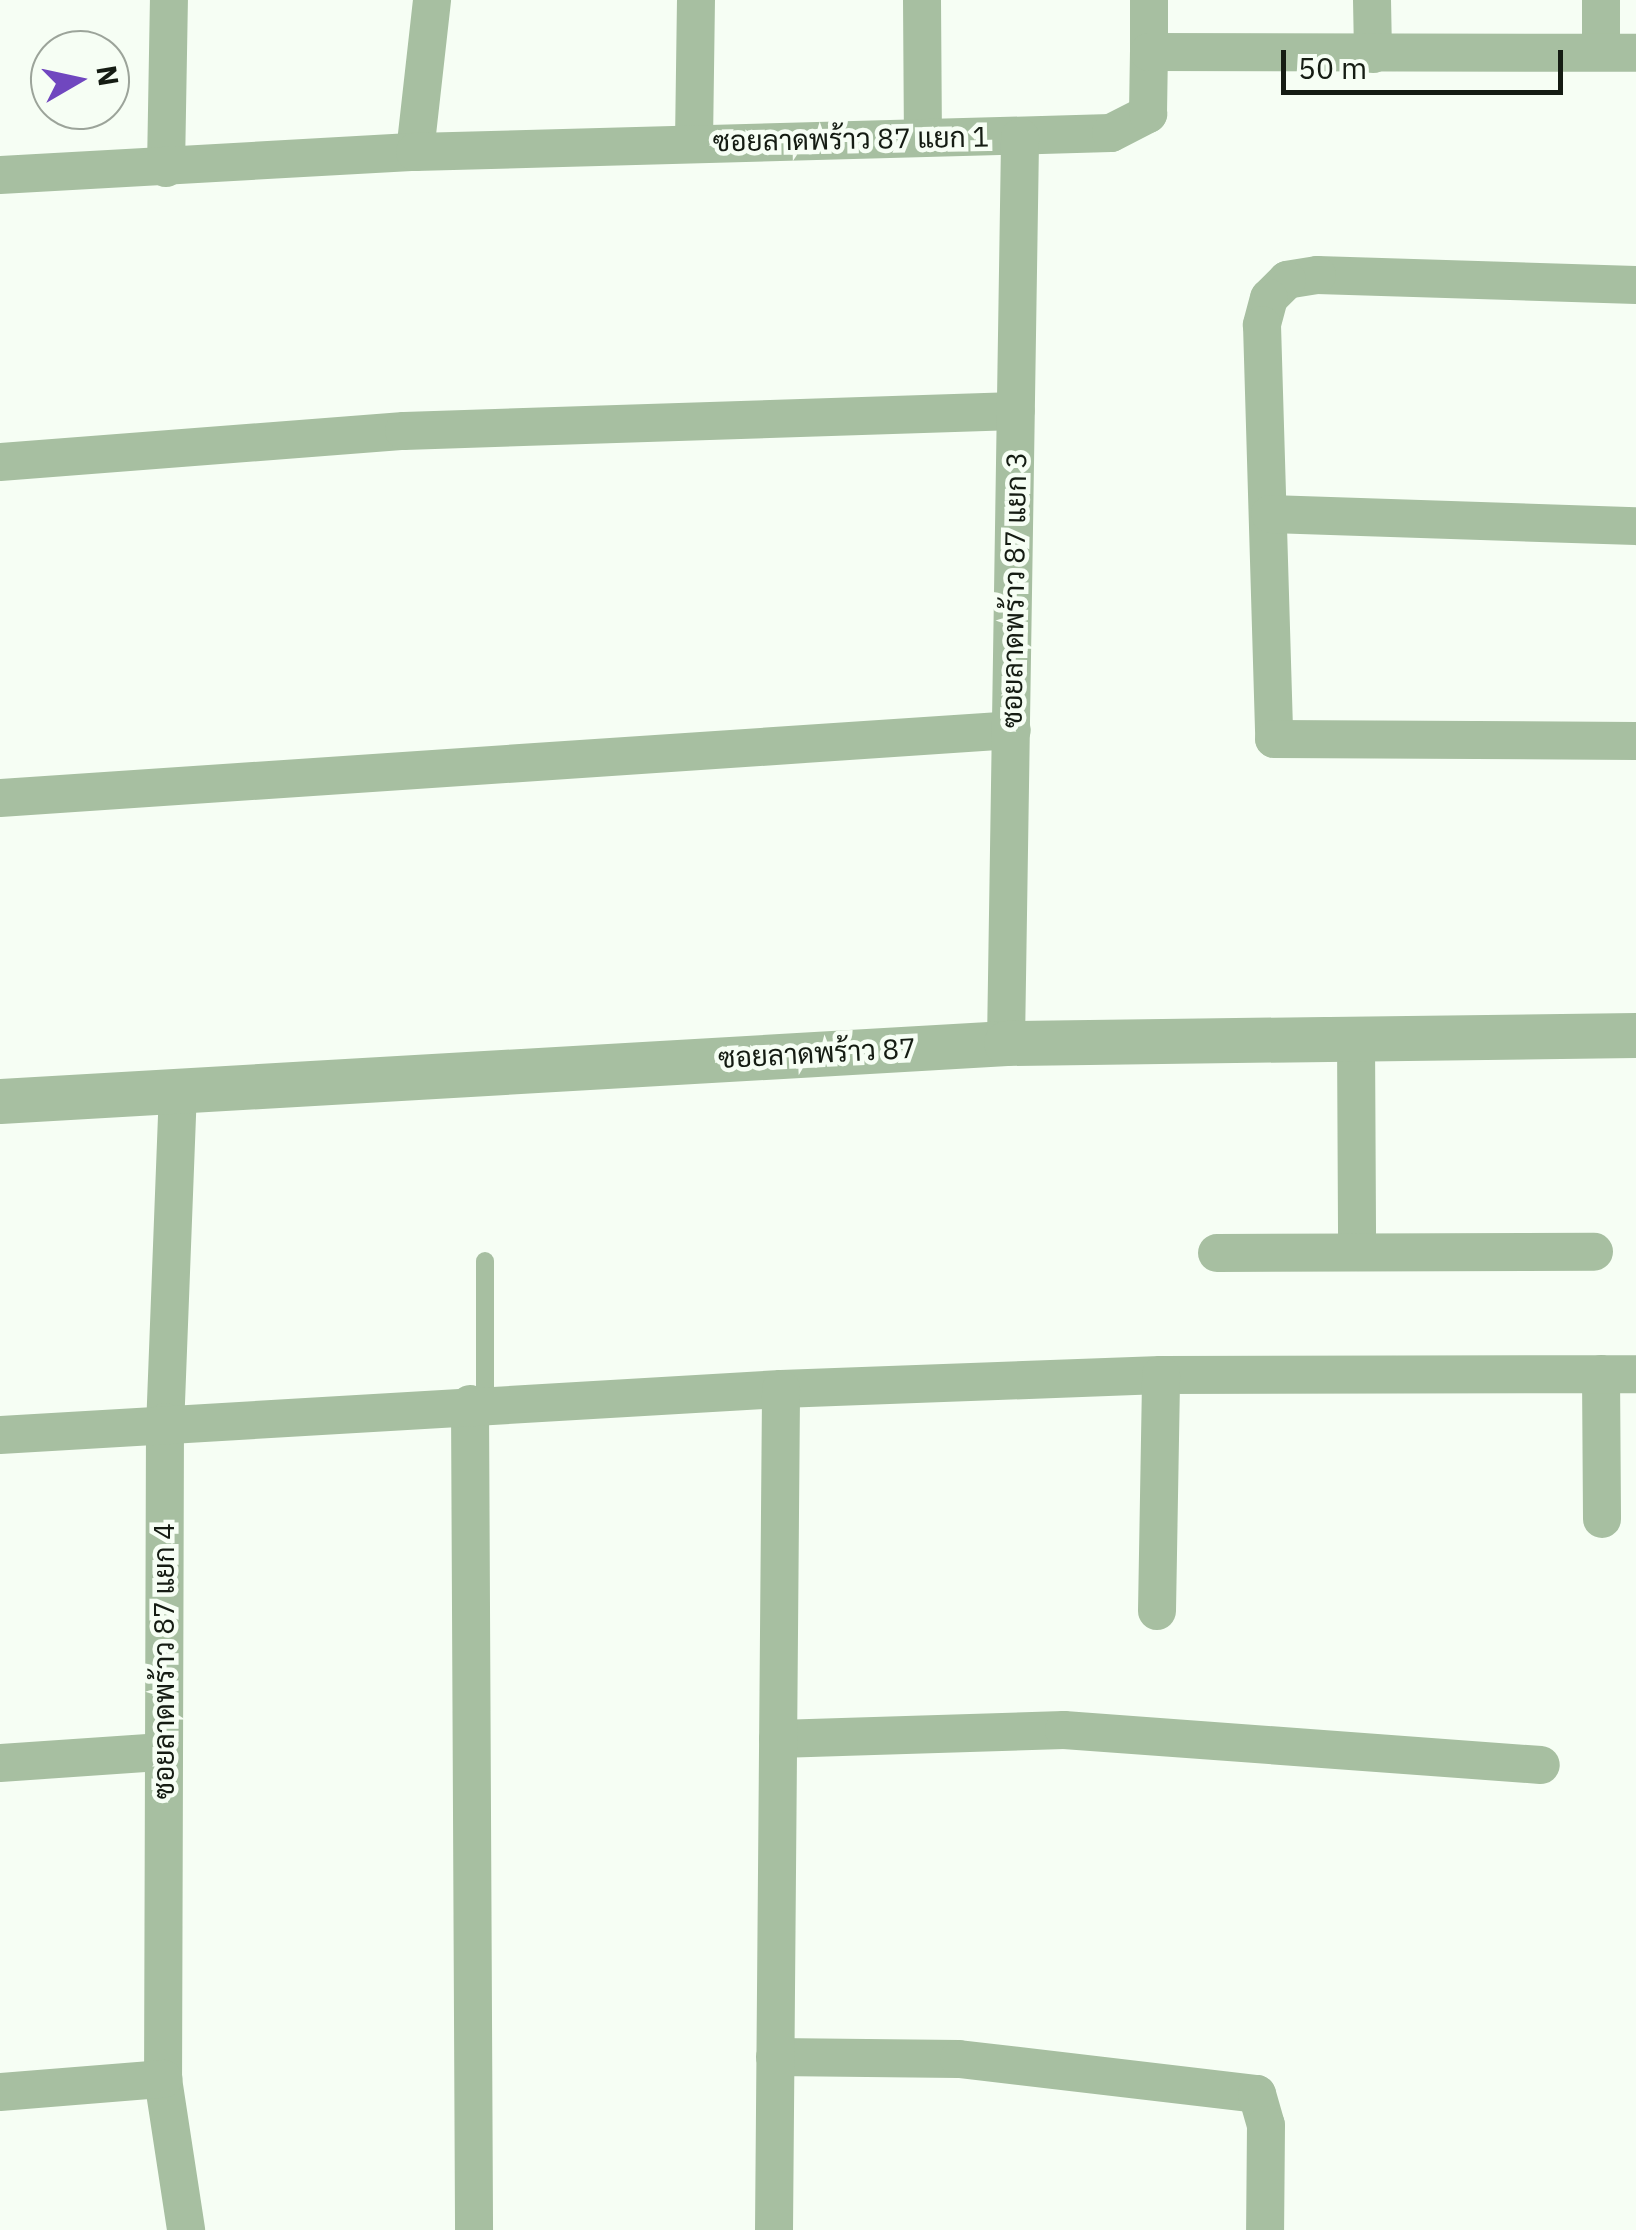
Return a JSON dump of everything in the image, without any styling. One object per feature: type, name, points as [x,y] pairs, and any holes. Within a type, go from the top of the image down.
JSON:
[{"type":"street","points":[[166,168],[169,0]]},
{"type":"street","points":[[415,152],[432,0]]},
{"type":"street","points":[[694,142],[696,0]]},
{"type":"street","points":[[922,0],[922,138]]},
{"type":"street","name":"ซอยลาดพร้าว 87 แยก 1","points":[[0,176],[415,152],[694,142],[1020,137],[1136,126],[1148,114],[1149,0]]},
{"type":"street","points":[[1372,0],[1373,54]]},
{"type":"street","points":[[1149,52],[1619,52],[1601,0]]},
{"type":"street","name":"ซอยลาดพร้าว 87 แยก 3","points":[[1006,1043],[1020,137]]},
{"type":"street","points":[[1636,286],[1287,280],[1268,298],[1262,326],[1274,739],[1636,741]]},
{"type":"street","points":[[0,462],[404,430],[1016,411]]},
{"type":"street","points":[[1270,514],[1636,526]]},
{"type":"street","points":[[0,798],[1012,730]]},
{"type":"street","name":"ซอยลาดพร้าว 87","points":[[0,1101],[1006,1043],[1636,1035]]},
{"type":"street","points":[[1356,1037],[1356,1249]]},
{"type":"street","name":"ซอยลาดพร้าว 87 แยก 4","points":[[178,1090],[165,1422],[163,2079],[186,2230]]},
{"type":"street","points":[[1218,1253],[1356,1249],[1594,1252]]},
{"type":"street","points":[[0,1435],[165,1422],[781,1389],[1161,1375],[1619,1374],[1602,1519]]},
{"type":"street","points":[[1156,1611],[1161,1375]]},
{"type":"street","points":[[774,2230],[781,1389]]},
{"type":"street","points":[[474,2230],[478,1404]]},
{"type":"street","points":[[778,1739],[1064,1730],[1541,1765]]},
{"type":"street","points":[[0,1763],[164,1752]]},
{"type":"street","points":[[774,2057],[960,2059],[1256,2094],[1266,2125],[1265,2230]]},
{"type":"street","points":[[0,2092],[163,2079]]},
{"type":"lane","points":[[478,1404],[485,1261]]}]
